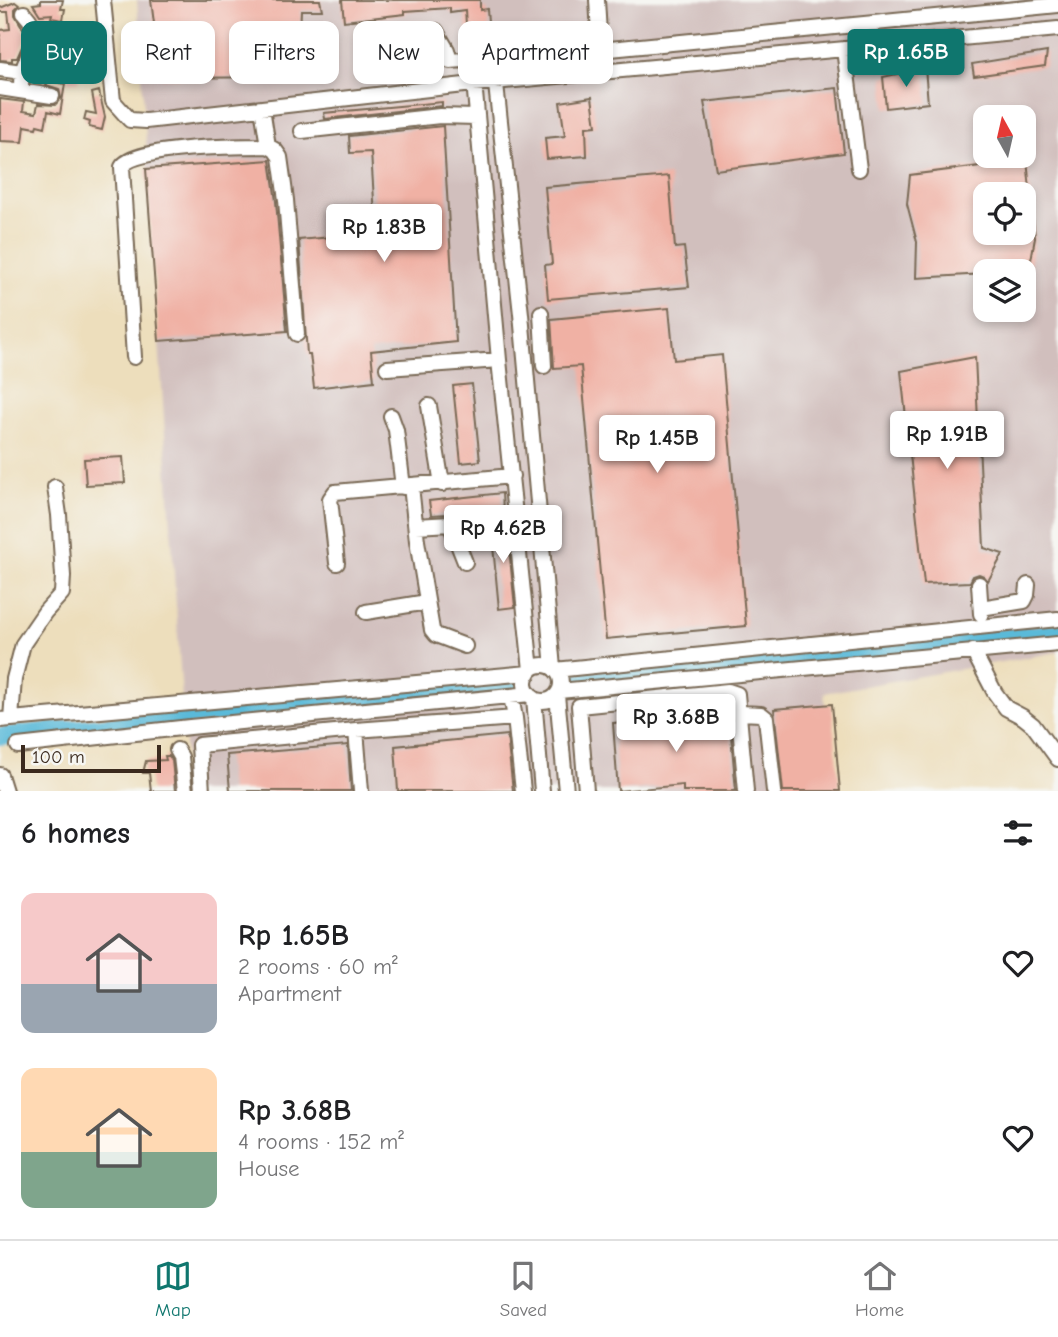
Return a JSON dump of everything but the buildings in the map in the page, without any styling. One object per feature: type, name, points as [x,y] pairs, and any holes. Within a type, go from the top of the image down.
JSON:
[{"type":"street","points":[[103,0],[113,101],[130,120],[146,121],[484,84]]},
{"type":"street","points":[[597,0],[598,21]]},
{"type":"street","points":[[613,49],[1058,5]]},
{"type":"street","points":[[24,13],[32,21]]},
{"type":"street","points":[[613,72],[1058,29]]},
{"type":"street","points":[[444,45],[450,61],[458,60]]},
{"type":"street","points":[[844,49],[859,169]]},
{"type":"street","points":[[0,69],[21,72]]},
{"type":"street","points":[[21,84],[21,90]]},
{"type":"street","points":[[495,84],[521,314],[554,669],[561,682],[558,693],[566,791]]},
{"type":"street","points":[[473,85],[530,671],[526,681],[532,696],[542,791]]},
{"type":"street","points":[[0,88],[52,96]]},
{"type":"street","points":[[262,108],[268,146]]},
{"type":"street","points":[[302,131],[440,116],[476,117]]},
{"type":"street","points":[[134,357],[122,167],[125,162],[148,154],[215,146],[268,146],[275,150],[280,157],[286,200],[297,334]]},
{"type":"street","points":[[541,313],[544,366]]},
{"type":"street","points":[[387,368],[499,360]]},
{"type":"street","points":[[429,406],[442,484]]},
{"type":"street","points":[[391,416],[416,526],[432,630],[436,635],[465,646]]},
{"type":"street","points":[[337,563],[330,499],[335,492],[512,476]]},
{"type":"street","points":[[55,487],[59,514],[62,593],[23,644],[5,720],[530,671],[544,666],[554,669],[1058,619]]},
{"type":"street","points":[[416,526],[450,524],[465,562]]},
{"type":"street","points":[[979,584],[982,626]]},
{"type":"street","points":[[981,608],[1024,601],[1028,585]]},
{"type":"street","points":[[366,612],[428,602]]},
{"type":"street","points":[[18,746],[511,696],[532,696],[543,701],[558,693],[1058,644]]},
{"type":"street","points":[[973,651],[1006,708],[1033,725],[1058,759]]},
{"type":"street","points":[[586,791],[579,706],[728,691],[737,694],[746,791]]},
{"type":"street","points":[[511,696],[523,791]]},
{"type":"street","points":[[740,713],[761,713],[766,718],[774,791]]},
{"type":"street","points":[[202,791],[199,746],[515,718]]},
{"type":"street","points":[[356,730],[361,791]]},
{"type":"street","points":[[177,750],[181,757],[186,791]]},
{"type":"street","points":[[0,775],[5,791]]},
{"type":"shaded area","points":[[137,0],[1058,0],[1058,652],[824,693],[834,791],[188,791],[142,84],[215,84],[215,21],[138,21]]},
{"type":"waterway","points":[[569,682],[1058,632]]},
{"type":"waterway","points":[[0,736],[520,683]]}]
